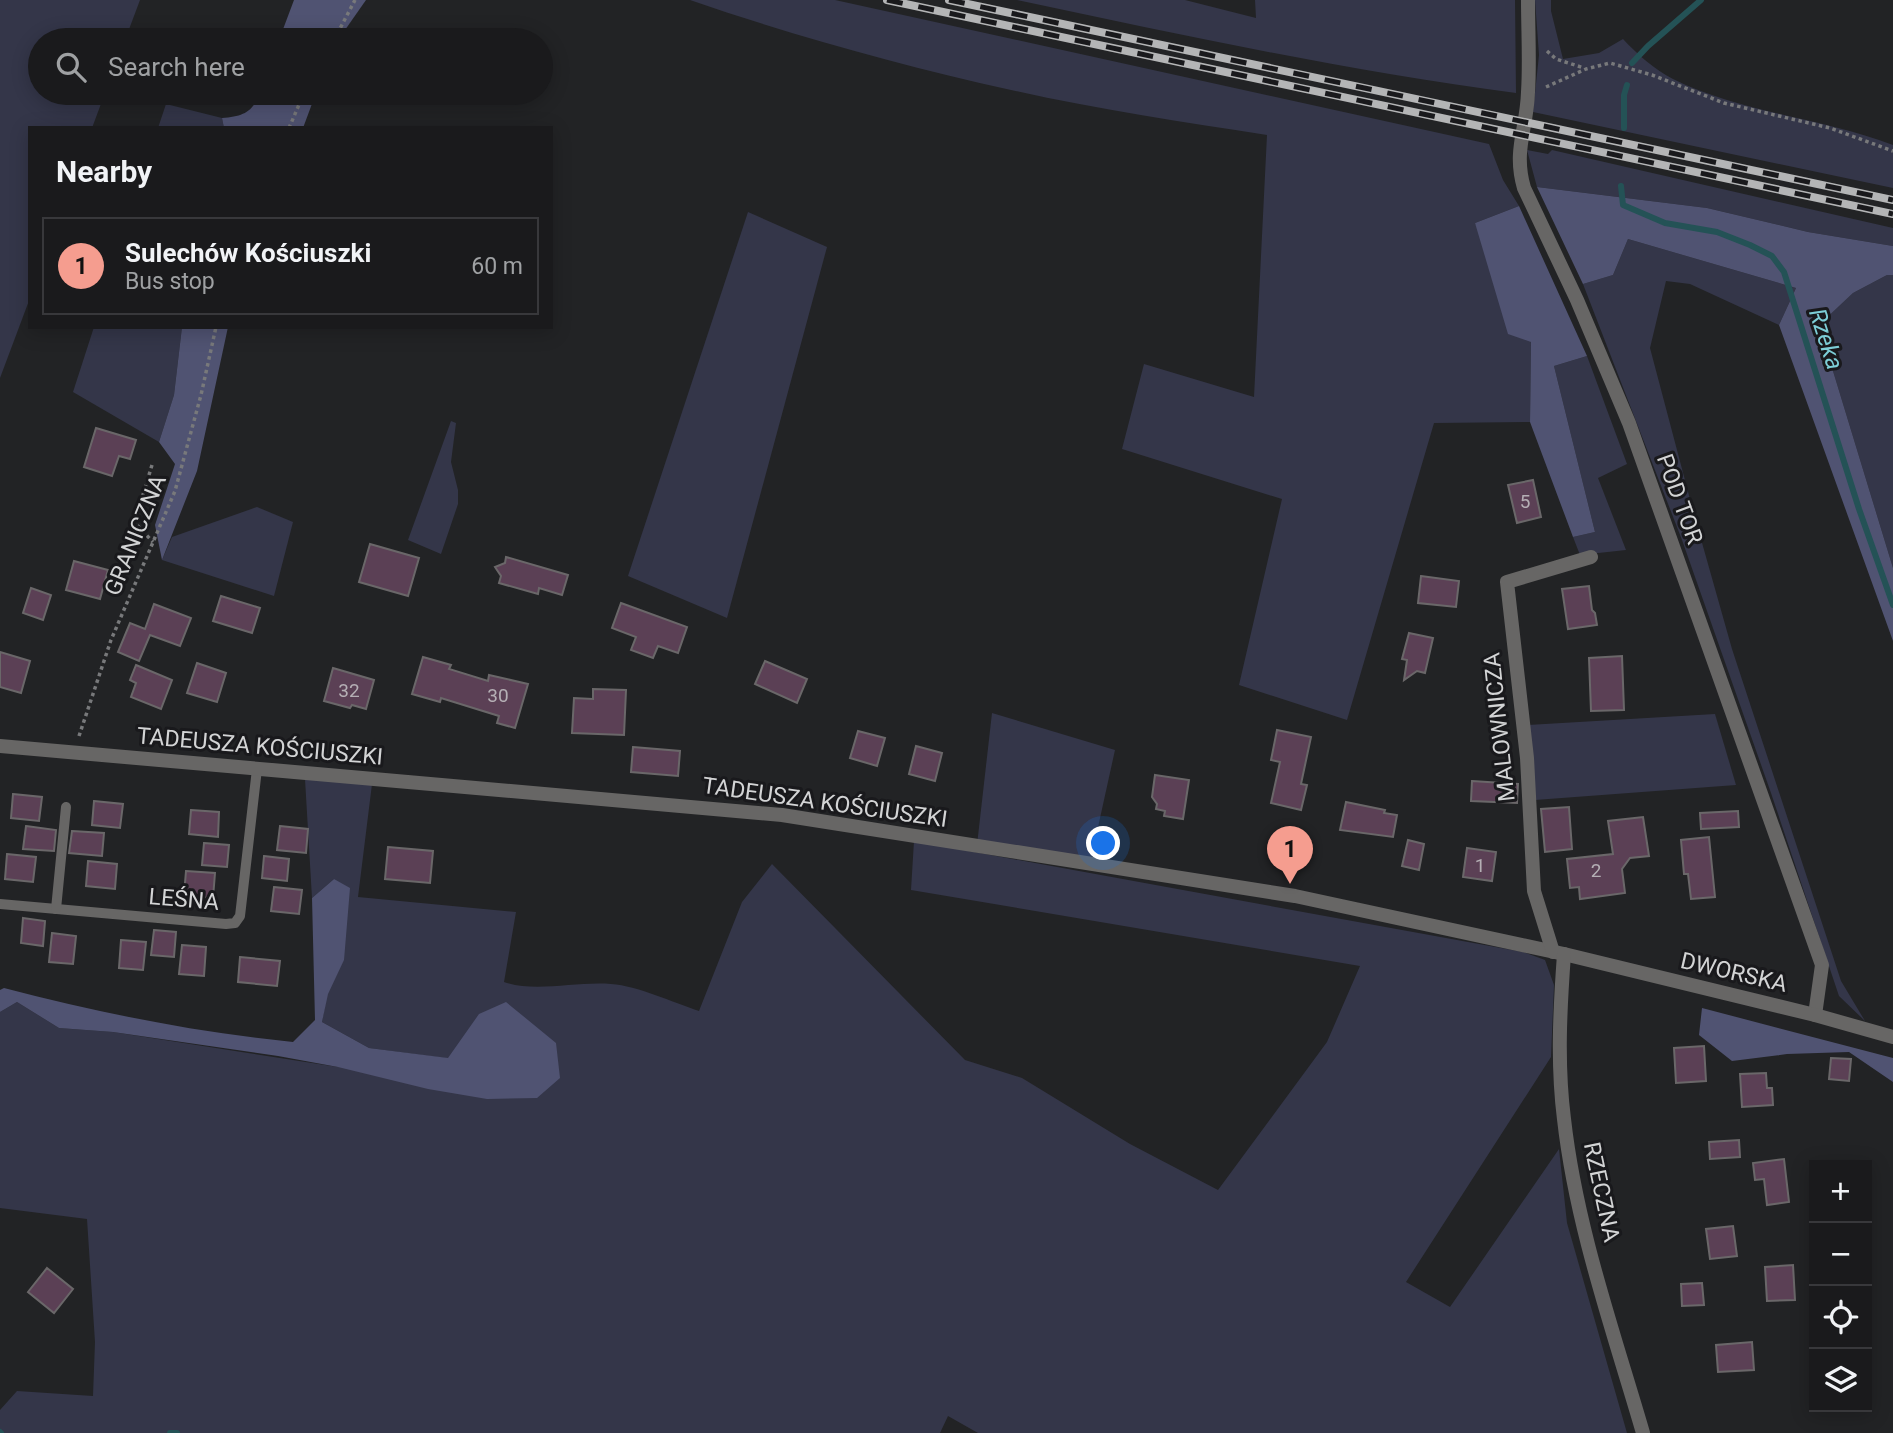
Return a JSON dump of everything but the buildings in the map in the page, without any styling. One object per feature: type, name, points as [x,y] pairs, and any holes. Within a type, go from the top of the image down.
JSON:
[{"type":"street","name":"POD TOR","points":[[1528,0],[1528,94],[1518,154],[1519,171],[1524,188],[1577,299],[1629,423],[1822,965],[1815,1014]]},
{"type":"street","name":"MALOWNICZA","points":[[1558,953],[1534,891],[1527,758],[1507,582],[1591,557]]},
{"type":"street","name":"TADEUSZA KOŚCIUSZKI","points":[[0,746],[782,815],[1295,896],[1558,953]]},
{"type":"street","name":"DWORSKA","points":[[1558,953],[1815,1014],[1893,1037]]},
{"type":"street","name":"RZECZNA","points":[[1558,953],[1558,1038],[1564,1119],[1582,1224],[1643,1433]]},
{"type":"lane","name":"LEŚNA","points":[[0,904],[235,923],[240,916],[257,769]]},
{"type":"lane","points":[[56,909],[66,807]]},
{"type":"path","points":[[342,28],[355,0]]},
{"type":"path","points":[[1528,31],[1556,59],[1586,69]]},
{"type":"path","points":[[1528,94],[1586,69],[1610,63],[1652,75],[1724,103],[1830,128],[1893,150]]},
{"type":"path","points":[[290,126],[299,105]]},
{"type":"path","name":"GRANICZNA","points":[[73,752],[111,640],[175,491],[216,329]]},
{"type":"path","points":[[152,466],[136,518],[137,525],[153,542]]},
{"type":"shaded area","points":[[0,0],[140,0],[130,28],[28,28],[28,105],[101,105],[93,126],[28,126],[28,303],[0,378]]},
{"type":"shaded area","points":[[294,0],[366,0],[346,28],[284,28]]},
{"type":"shaded area","points":[[690,0],[835,0],[1489,144],[1503,180],[1519,206],[1475,223],[1531,342],[1530,422],[1434,423],[1347,720],[1239,685],[1282,499],[1122,449],[1144,364],[1254,397],[1267,135],[1106,109],[970,81],[809,38]]},
{"type":"shaded area","points":[[1017,0],[1185,0],[1256,18],[1255,0],[1515,0],[1516,93],[1328,63]]},
{"type":"shaded area","points":[[1535,0],[1551,0],[1551,11],[1563,59],[1599,53],[1623,39],[1660,71],[1699,90],[1754,108],[1838,128],[1893,145],[1893,188],[1533,112],[1539,55]]},
{"type":"shaded area","points":[[166,105],[170,105],[222,118],[224,126],[159,126]]},
{"type":"shaded area","points":[[254,105],[312,105],[304,126],[224,126],[222,118],[236,116]]},
{"type":"shaded area","points":[[1527,150],[1548,154],[1552,150],[1893,228],[1893,246],[1808,232],[1707,208],[1537,187]]},
{"type":"shaded area","points":[[1537,187],[1707,208],[1808,232],[1893,246],[1893,275],[1887,275],[1853,293],[1819,325],[1893,568],[1893,641],[1779,325],[1796,288],[1628,239],[1613,275],[1583,284]]},
{"type":"shaded area","points":[[1519,206],[1587,356],[1554,366],[1595,532],[1573,537],[1530,422],[1531,342],[1508,334],[1475,223]]},
{"type":"shaded area","points":[[748,212],[827,247],[727,618],[628,576]]},
{"type":"shaded area","points":[[1628,239],[1796,288],[1779,325],[1690,284],[1666,281],[1650,348],[1732,649],[1841,981],[1865,1021],[1839,996],[1682,540],[1583,284],[1613,275]]},
{"type":"shaded area","points":[[1887,275],[1893,275],[1893,568],[1819,325],[1853,293]]},
{"type":"shaded area","points":[[93,329],[182,329],[174,395],[159,442],[73,392]]},
{"type":"shaded area","points":[[182,329],[228,329],[197,471],[162,560],[155,525],[175,464],[159,442],[174,395]]},
{"type":"shaded area","points":[[1587,356],[1627,464],[1598,478],[1626,550],[1580,555],[1573,537],[1595,532],[1554,366]]},
{"type":"shaded area","points":[[451,421],[456,423],[451,462],[458,490],[458,504],[441,554],[408,540]]},
{"type":"shaded area","points":[[257,507],[293,522],[274,596],[162,560],[172,537]]},
{"type":"shaded area","points":[[992,713],[1115,750],[1091,859],[977,845]]},
{"type":"shaded area","points":[[1715,714],[1736,785],[1535,800],[1528,725]]},
{"type":"shaded area","points":[[305,779],[372,784],[358,897],[516,912],[504,982],[516,985],[621,985],[699,1011],[742,902],[772,864],[965,1060],[1022,1078],[1130,1144],[1218,1190],[1327,1042],[1360,966],[911,890],[914,841],[1523,952],[1545,960],[1554,985],[1551,1057],[1406,1282],[1450,1307],[1559,1149],[1567,1223],[1627,1433],[978,1433],[948,1416],[940,1433],[0,1433],[0,1410],[17,1391],[93,1396],[95,1342],[87,1219],[0,1208],[0,1012],[17,1002],[59,1028],[113,1032],[338,1067],[452,1059],[369,1048],[322,1022],[327,994],[344,959],[334,879],[312,898]]},
{"type":"shaded area","points":[[334,879],[350,888],[344,960],[328,994],[322,1022],[369,1048],[448,1058],[479,1014],[506,1002],[556,1043],[560,1078],[537,1098],[487,1099],[278,1056],[113,1032],[59,1028],[17,1002],[0,1012],[0,990],[4,988],[147,1021],[293,1042],[315,1020],[312,898]]},
{"type":"shaded area","points":[[1702,1008],[1893,1058],[1893,1082],[1849,1052],[1787,1054],[1732,1061],[1699,1035]]},
{"type":"waterway","name":"Rzeka","points":[[1632,63],[1701,0]]},
{"type":"waterway","name":"Rzeka","points":[[1624,128],[1624,95],[1627,85]]},
{"type":"waterway","name":"Rzeka","points":[[1621,186],[1623,205],[1665,223],[1717,232],[1750,245],[1772,256],[1784,272],[1859,509],[1893,605]]},
{"type":"waterway","points":[[170,1433],[177,1433]]},
{"type":"railway","points":[[887,0],[1893,214]]},
{"type":"railway","points":[[949,0],[1893,200]]},
{"type":"place","name":"Sulechów Kościuszki","points":[[1290,884]]}]
